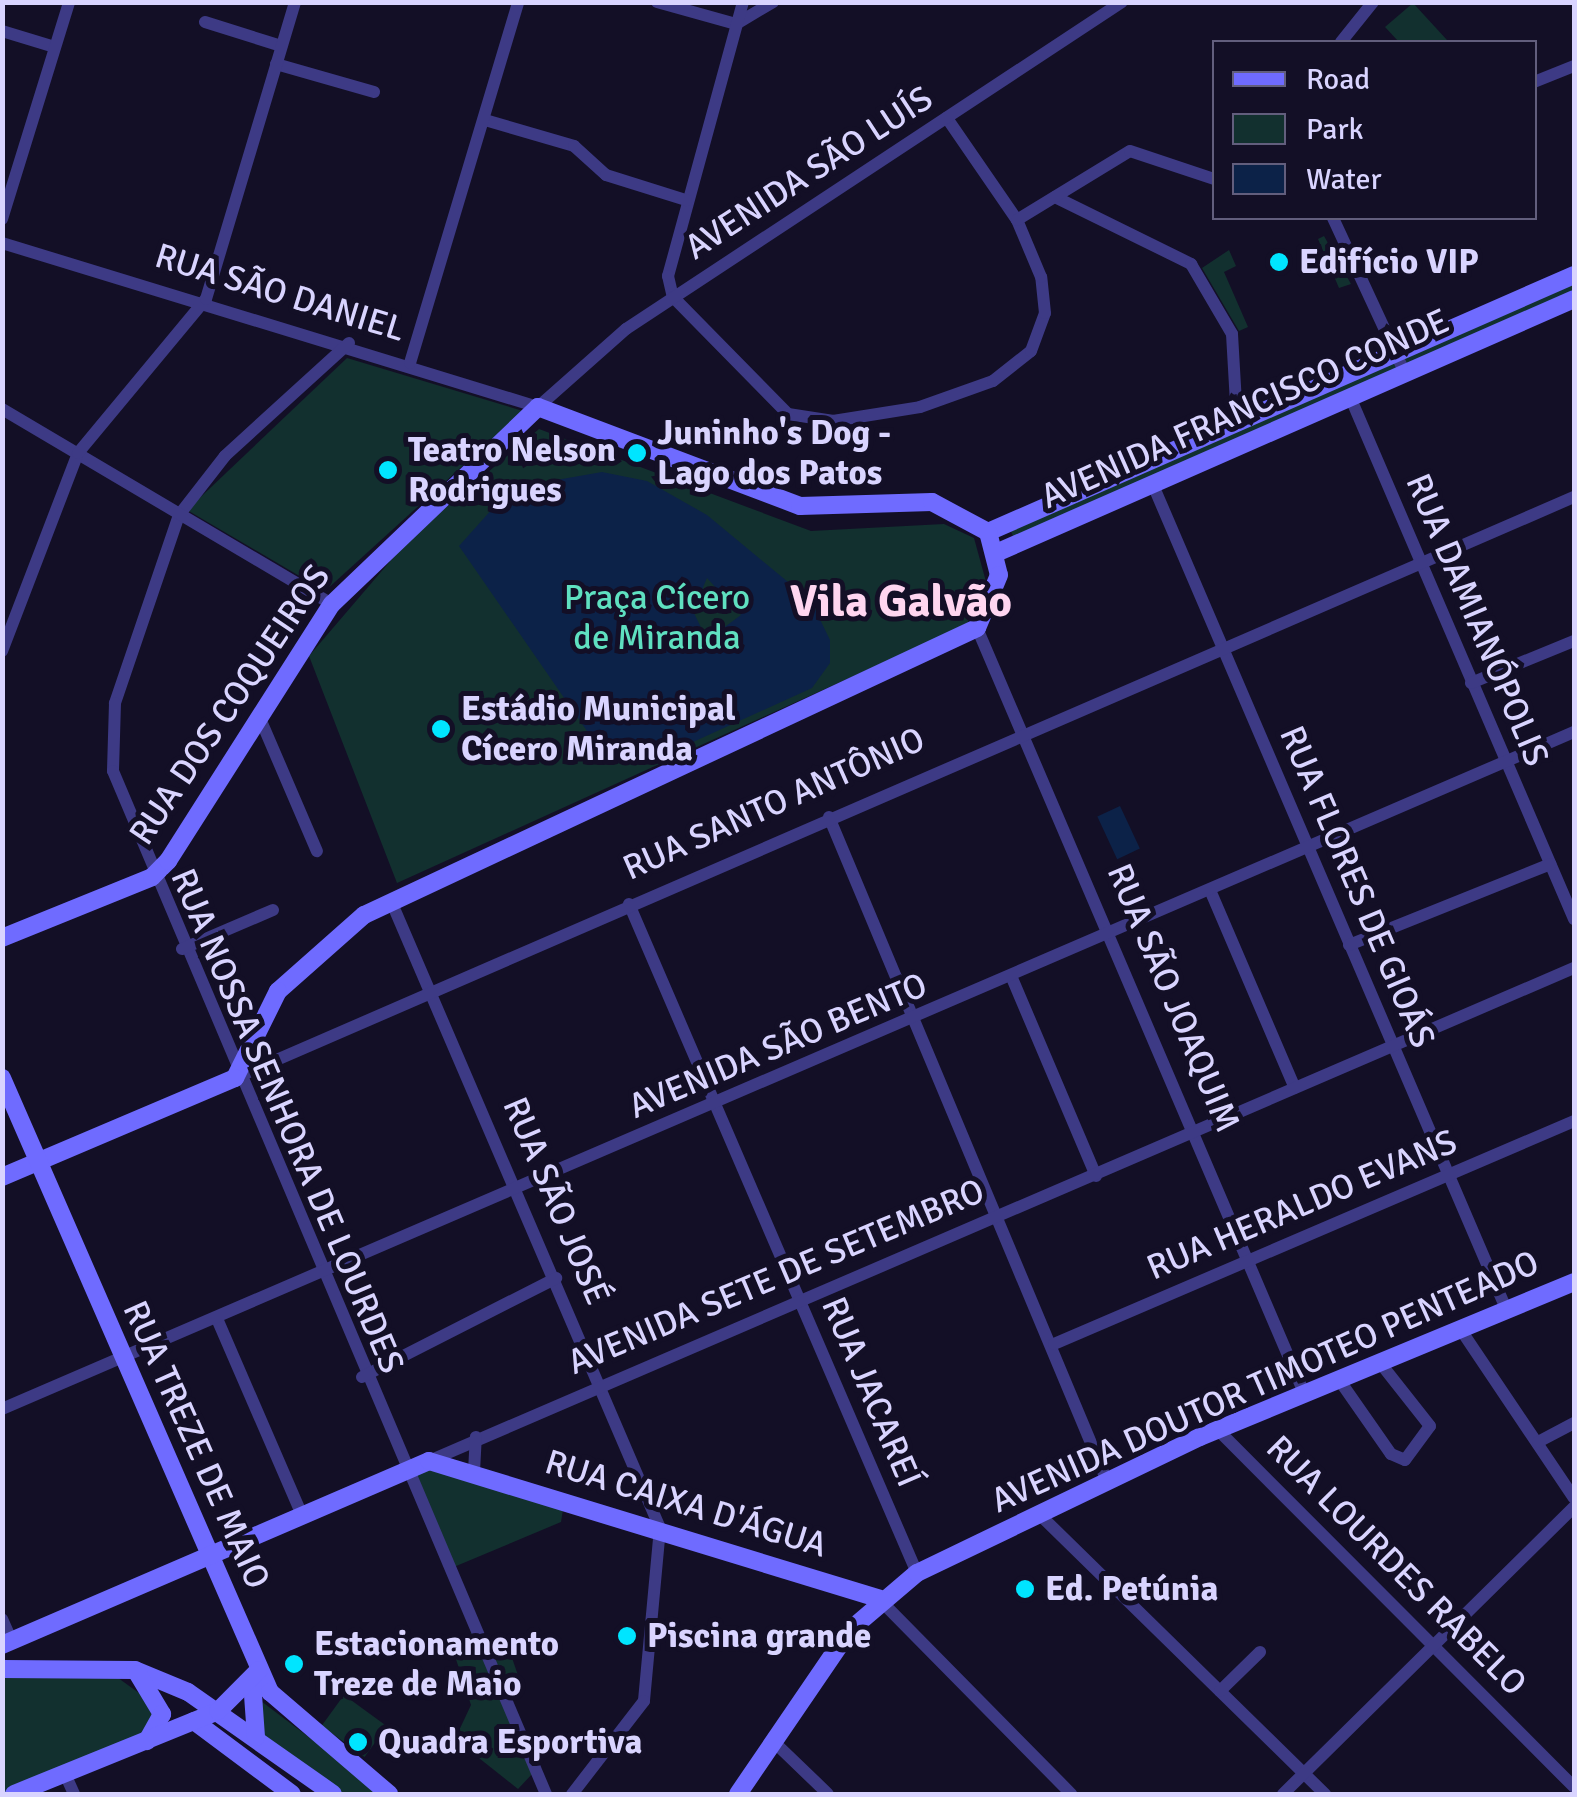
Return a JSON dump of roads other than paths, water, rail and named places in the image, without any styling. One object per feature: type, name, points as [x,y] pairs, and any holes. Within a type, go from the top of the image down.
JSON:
[{"type":"street","points":[[2,219],[69,2]]},
{"type":"street","points":[[2,650],[78,453],[206,299],[295,2]]},
{"type":"street","points":[[410,363],[518,2]]},
{"type":"street","points":[[657,2],[736,24],[772,2]]},
{"type":"street","points":[[743,2],[670,250],[673,298],[788,414],[887,415],[993,381],[1031,350],[1045,296],[1017,220],[947,118]]},
{"type":"street","name":"AVENIDA SÃO LUÍS","points":[[538,407],[673,298],[947,118],[1103,7],[1122,2]]},
{"type":"street","points":[[1343,40],[1373,2]]},
{"type":"street","points":[[205,22],[281,46]]},
{"type":"street","points":[[2,31],[55,46]]},
{"type":"street","points":[[276,64],[374,92]]},
{"type":"street","points":[[1537,81],[1574,66]]},
{"type":"street","points":[[485,120],[574,146],[606,175],[686,200]]},
{"type":"street","points":[[1017,220],[1130,151],[1212,178]]},
{"type":"street","points":[[1055,197],[1190,264],[1232,334],[1237,422]]},
{"type":"street","points":[[1334,220],[1406,375]]},
{"type":"street","name":"RUA SÃO DANIEL","points":[[2,243],[206,299],[538,407]]},
{"type":"street","name":"AVENIDA FRANCISCO CONDE","points":[[988,532],[1574,275]]},
{"type":"street","name":"AVENIDA FRANCISCO CONDE","points":[[996,553],[1574,299]]},
{"type":"street","name":"RUA NOSSA SENHORA DE LOURDES","points":[[349,343],[225,456],[178,515],[142,604],[109,738],[120,800],[235,1078],[546,1794]]},
{"type":"street","name":"RUA DAMIANÓPOLIS","points":[[1350,399],[1574,920]]},
{"type":"street","points":[[235,1078],[278,991],[328,939],[392,900],[977,628],[996,598],[996,553],[988,532],[932,502],[800,506],[538,407]]},
{"type":"street","name":"RUA DOS COQUEIROS","points":[[152,877],[332,604],[538,407]]},
{"type":"street","points":[[2,410],[332,604]]},
{"type":"street","name":"RUA FLORES DE GIOÁS","points":[[1153,485],[1390,1046],[1507,1311]]},
{"type":"street","name":"RUA SANTO ANTÔNIO","points":[[2,1178],[1024,729],[1574,497]]},
{"type":"street","points":[[1010,524],[1019,543]]},
{"type":"street","name":"RUA SÃO JOAQUIM","points":[[977,628],[1199,1132],[1305,1395]]},
{"type":"street","points":[[1470,683],[1574,641]]},
{"type":"street","points":[[259,716],[318,851]]},
{"type":"street","name":"AVENIDA SÃO BENTO","points":[[2,1408],[218,1322],[518,1187],[916,1021],[1306,846],[1574,732]]},
{"type":"street","points":[[830,817],[1054,1344],[1106,1479]]},
{"type":"street","points":[[1349,946],[1550,864]]},
{"type":"street","points":[[2,938],[152,877]]},
{"type":"street","points":[[1210,890],[1295,1088]]},
{"type":"street","name":"RUA SÃO JOSÉ","points":[[392,900],[518,1187],[660,1528]]},
{"type":"street","name":"RUA JACAREÍ","points":[[629,904],[917,1573]]},
{"type":"street","points":[[182,949],[273,910]]},
{"type":"street","name":"AVENIDA SETE DE SETEMBRO","points":[[7,1643],[302,1518],[476,1437],[602,1388],[1000,1218],[1574,968]]},
{"type":"street","points":[[1012,978],[1096,1176]]},
{"type":"street","name":"RUA TREZE DE MAIO","points":[[2,1078],[210,1557],[255,1676],[280,1708],[389,1794]]},
{"type":"street","name":"RUA HERALDO EVANS","points":[[1054,1344],[1574,1122]]},
{"type":"street","points":[[362,1377],[556,1278]]},
{"type":"street","name":"AVENIDA DOUTOR TIMOTEO PENTEADO","points":[[738,1794],[879,1599],[917,1573],[1106,1479],[1574,1282]]},
{"type":"street","points":[[218,1322],[302,1518]]},
{"type":"street","points":[[1461,1330],[1574,1498]]},
{"type":"street","points":[[1340,1381],[1391,1454],[1405,1460],[1430,1426],[1380,1364]]},
{"type":"street","points":[[1538,1442],[1574,1423]]},
{"type":"street","name":"RUA LOURDES RABELO","points":[[1218,1430],[1574,1787]]},
{"type":"street","points":[[474,1472],[476,1437]]},
{"type":"street","name":"RUA CAIXA D'ÁGUA","points":[[429,1461],[660,1528],[879,1599]]},
{"type":"street","points":[[1284,1794],[1574,1507]]},
{"type":"street","points":[[1038,1513],[1325,1794]]},
{"type":"street","points":[[572,1794],[644,1701],[660,1528]]},
{"type":"street","points":[[879,1599],[1071,1794]]},
{"type":"street","points":[[2,1619],[7,1643]]},
{"type":"street","points":[[1220,1691],[1260,1652]]},
{"type":"street","points":[[2,1669],[135,1670],[218,1711],[333,1794]]},
{"type":"street","points":[[135,1670],[160,1704],[147,1741]]},
{"type":"street","points":[[14,1794],[218,1711],[255,1676]]},
{"type":"street","points":[[255,1676],[256,1737]]},
{"type":"street","points":[[194,1721],[292,1794]]},
{"type":"street","points":[[773,1741],[828,1794]]},
{"type":"street","points":[[66,1776],[74,1794]]},
{"type":"water","name":"Praça Cícero de Miranda","points":[[602,472],[647,481],[707,515],[811,601],[830,640],[830,663],[812,688],[649,762],[605,757],[459,546],[511,488]],"holes":[[[707,578],[741,615],[707,640],[693,611]]]},
{"type":"water","points":[[1120,806],[1140,849],[1117,859],[1097,817]]},
{"type":"place","name":"Edifício VIP","points":[[1279,262]]},
{"type":"place","name":"Juninho's Dog - Lago dos Patos","points":[[637,453]]},
{"type":"place","name":"Teatro Nelson Rodrigues","points":[[388,470]]},
{"type":"place","name":"Estádio Municipal Cícero Miranda","points":[[441,729]]},
{"type":"place","name":"Ed. Petúnia","points":[[1025,1589]]},
{"type":"place","name":"Piscina grande","points":[[627,1636]]},
{"type":"place","name":"Estacionamento Treze de Maio","points":[[294,1664]]},
{"type":"place","name":"Quadra Esportiva","points":[[358,1742]]},
{"type":"district","name":"Vila Galvão","points":[[901,602]]}]
